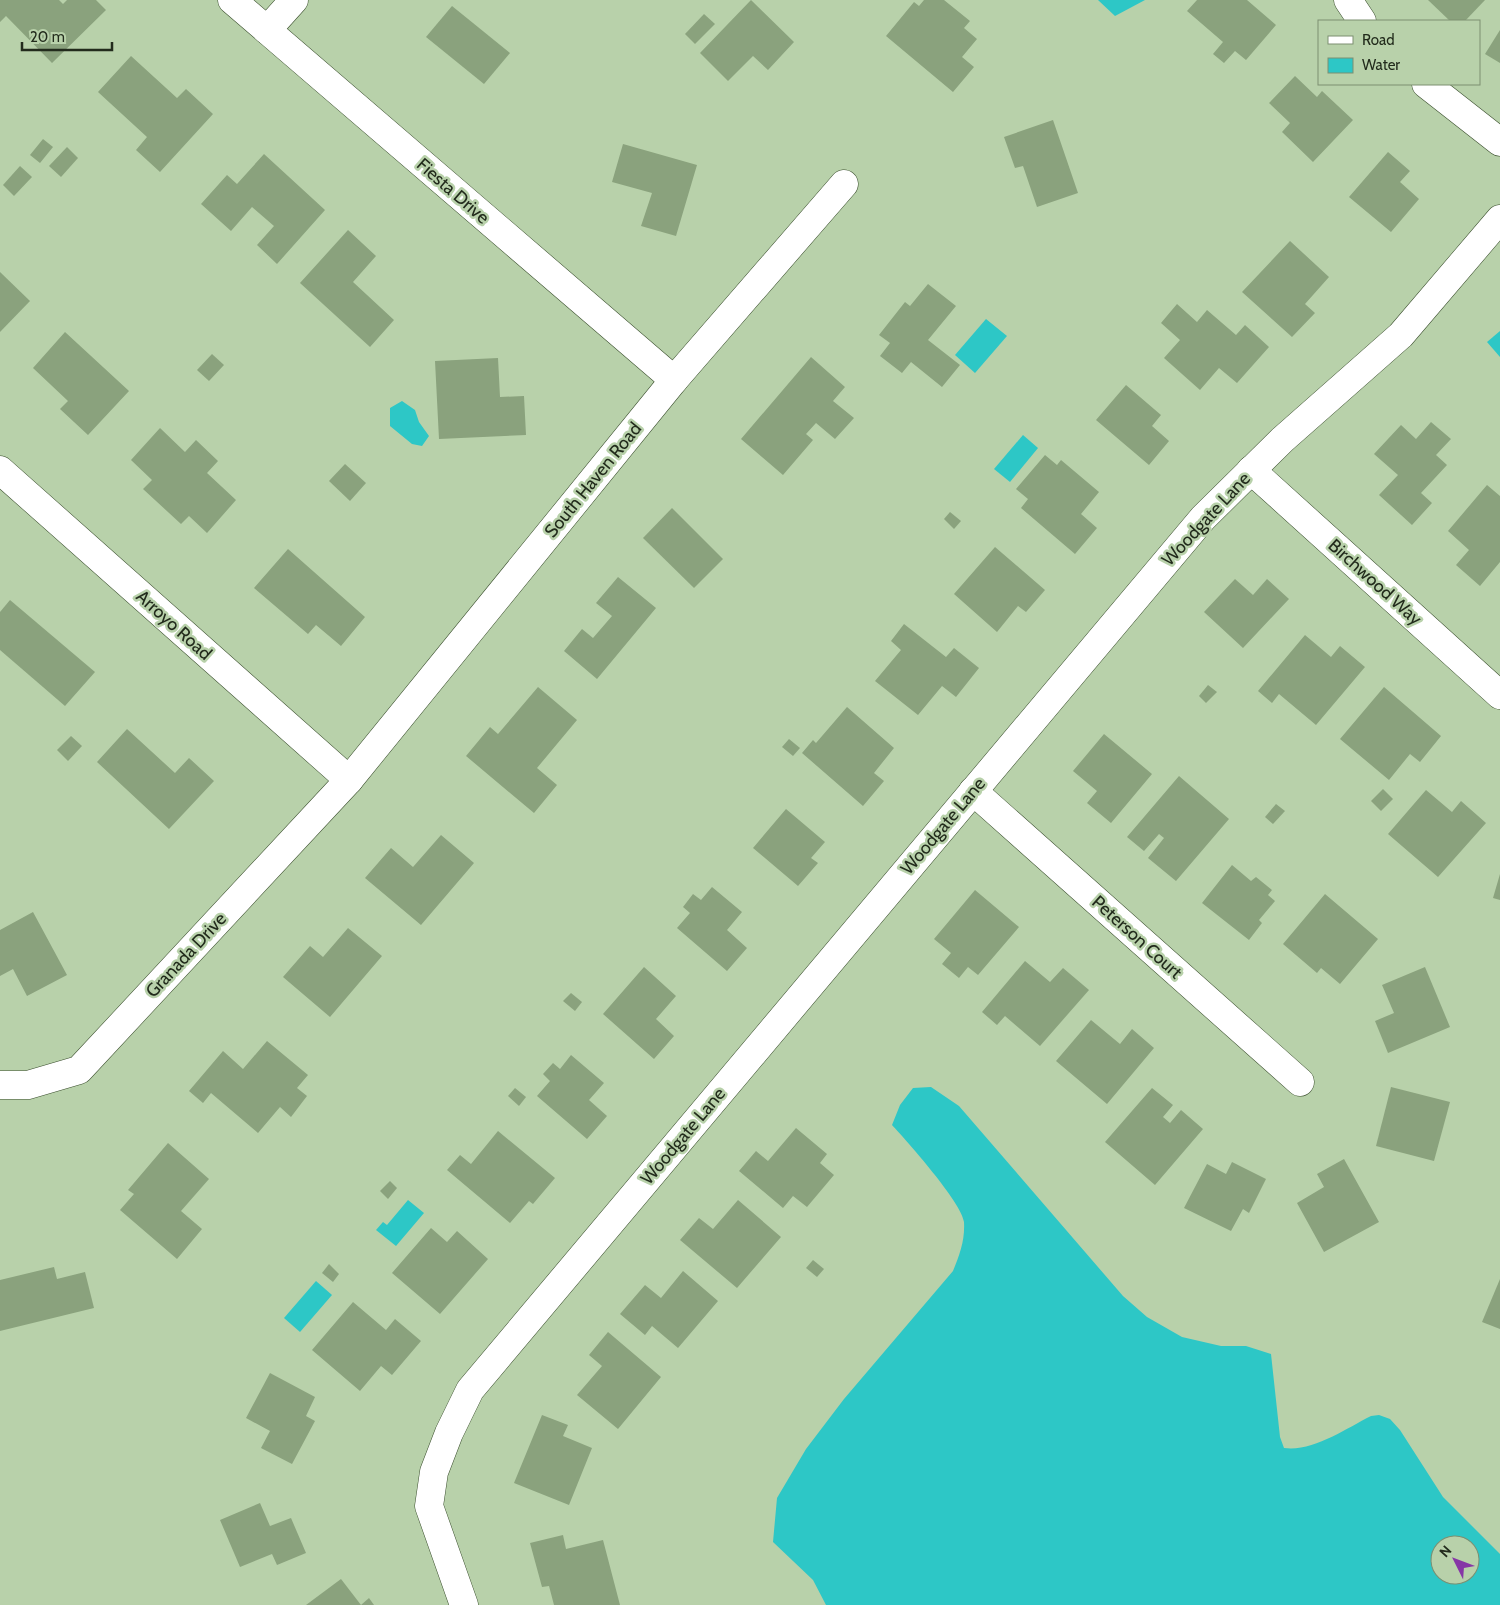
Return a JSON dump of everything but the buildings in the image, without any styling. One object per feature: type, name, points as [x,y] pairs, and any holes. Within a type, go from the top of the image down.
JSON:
[{"type":"street","name":"Fiesta Drive","points":[[232,0],[674,380]]},
{"type":"street","points":[[267,30],[294,0]]},
{"type":"street","points":[[1348,0],[1361,20]]},
{"type":"street","points":[[1427,85],[1500,142]]},
{"type":"street","name":"South Haven Road","points":[[349,780],[674,380],[844,184]]},
{"type":"street","name":"Woodgate Lane","points":[[464,1605],[429,1506],[434,1472],[449,1433],[470,1390],[1203,518],[1282,440],[1401,335],[1500,219]]},
{"type":"street","name":"Arroyo Road","points":[[0,470],[349,780]]},
{"type":"street","name":"Birchwood Way","points":[[1251,470],[1500,694]]},
{"type":"street","name":"Granada Drive","points":[[0,1085],[28,1085],[79,1070],[349,780]]},
{"type":"street","name":"Peterson Court","points":[[973,791],[1300,1082]]},
{"type":"water","points":[[1098,0],[1145,0],[1115,16]]},
{"type":"water","points":[[986,319],[1007,336],[975,373],[955,355]]},
{"type":"water","points":[[1500,331],[1500,357],[1487,342]]},
{"type":"water","points":[[402,401],[415,410],[419,422],[429,436],[422,446],[412,444],[390,426],[390,408]]},
{"type":"water","points":[[1023,435],[1038,448],[1010,482],[994,469]]},
{"type":"water","points":[[931,1087],[959,1106],[1123,1296],[1147,1317],[1182,1337],[1221,1346],[1246,1346],[1271,1354],[1280,1437],[1284,1448],[1306,1447],[1317,1443],[1371,1416],[1379,1415],[1390,1419],[1400,1430],[1443,1497],[1500,1554],[1500,1605],[826,1605],[813,1580],[773,1542],[777,1498],[806,1449],[844,1399],[953,1271],[963,1241],[964,1222],[954,1201],[933,1172],[892,1125],[900,1105],[913,1088]]},
{"type":"water","points":[[408,1200],[424,1213],[396,1246],[376,1230],[383,1222],[387,1225]]},
{"type":"water","points":[[316,1281],[332,1295],[300,1332],[284,1318]]}]
